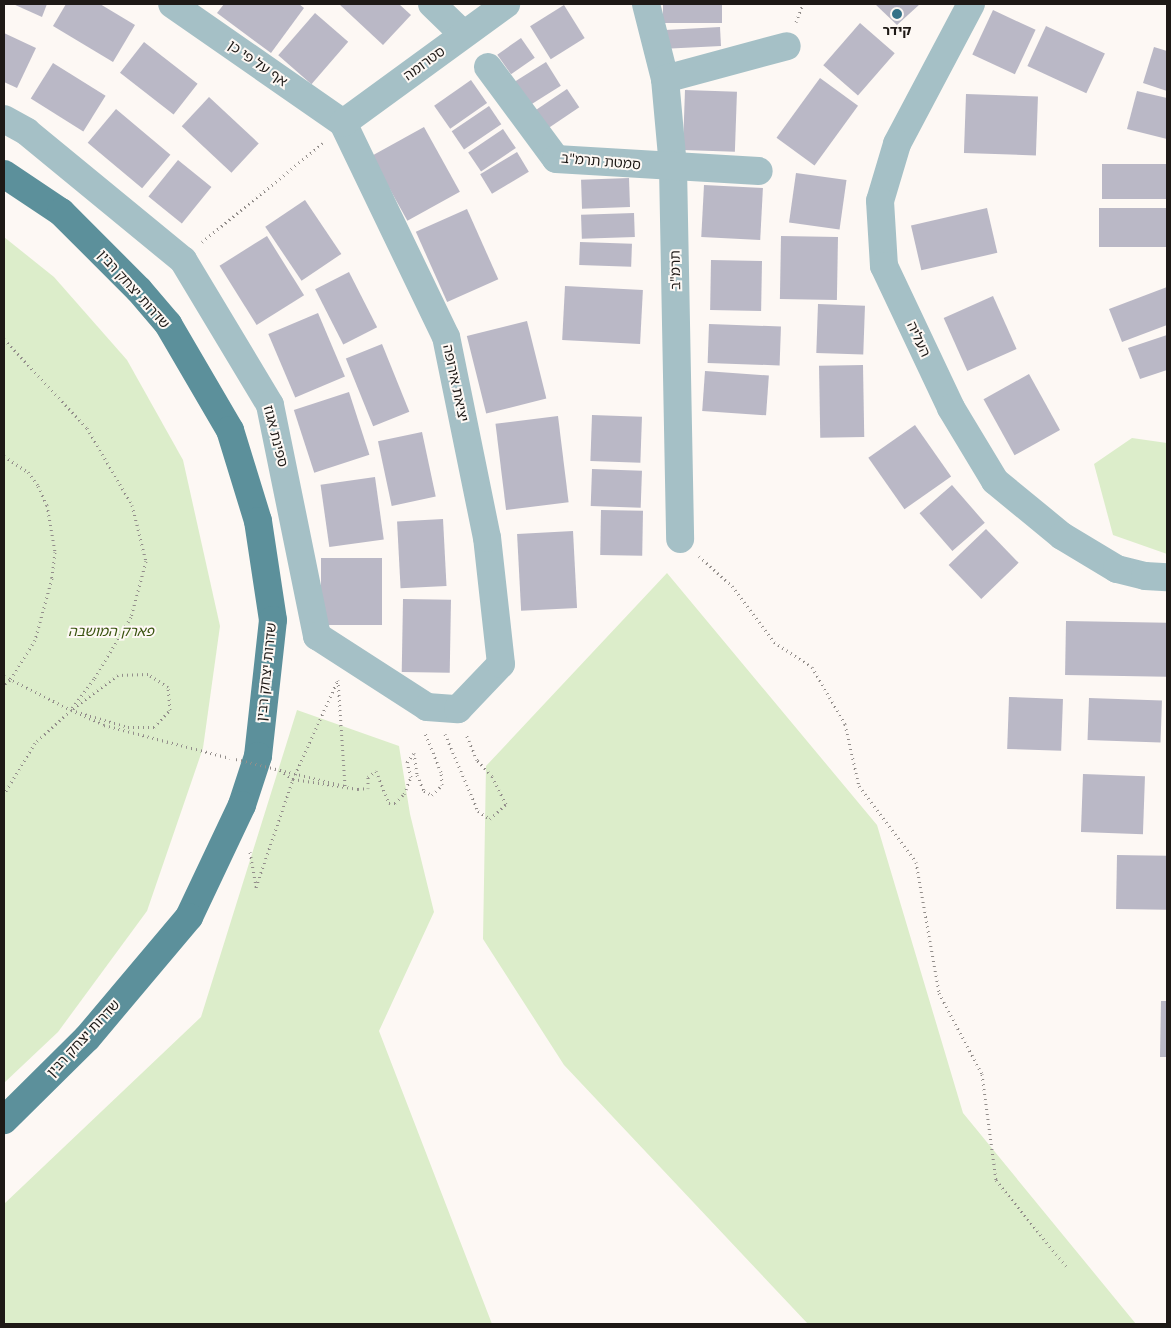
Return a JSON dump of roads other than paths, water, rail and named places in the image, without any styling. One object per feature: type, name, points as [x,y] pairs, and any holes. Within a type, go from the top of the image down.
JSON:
[{"type":"main road","name":"שדרות יצחק רבין","points":[[4,174],[61,212],[139,290],[168,324],[230,430],[258,520],[272,620],[258,756],[242,805],[189,918],[87,1038],[4,1120]]},
{"type":"street","name":"אף על פי כן","points":[[172,4],[343,123]]},
{"type":"street","points":[[432,4],[463,34]]},
{"type":"street","name":"סטרומה","points":[[343,123],[506,4]]},
{"type":"street","name":"תרמ\"ב","points":[[646,4],[665,79],[673,167],[680,539]]},
{"type":"street","name":"העליה","points":[[971,4],[897,144],[880,201],[884,266],[951,408],[995,480],[1062,536],[1117,569],[1145,576],[1167,577]]},
{"type":"street","points":[[665,79],[787,46]]},
{"type":"street","name":"סמטת תרמ\"ב","points":[[488,67],[556,159],[759,172]]},
{"type":"street","name":"ספינת אגוז","points":[[4,119],[27,132],[183,260],[270,405],[317,636],[427,706],[450,717],[501,664]]},
{"type":"street","name":"יציאת אירופה","points":[[343,123],[446,337],[488,538],[501,664]]},
{"type":"place","name":"קידר","points":[[897,14]]},
{"type":"park label","name":"פארק המושבה","points":[[111,631]]}]
